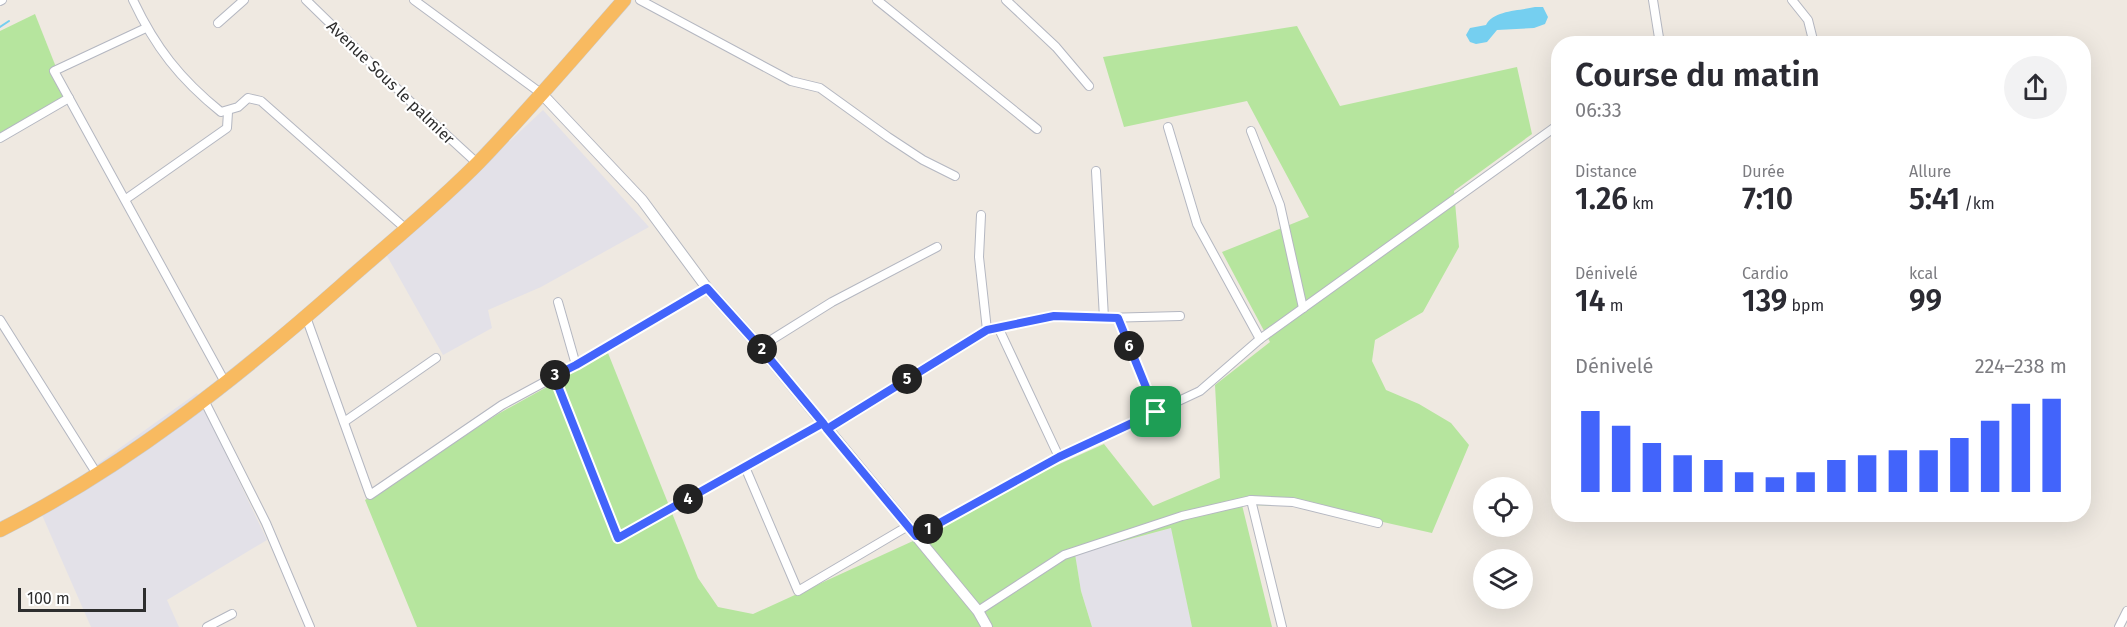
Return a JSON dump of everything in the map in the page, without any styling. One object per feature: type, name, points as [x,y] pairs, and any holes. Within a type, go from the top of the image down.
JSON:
[{"type":"highway","points":[[0,530],[98,474],[226,384],[306,317],[477,163],[542,94],[624,0]]},
{"type":"street","points":[[132,0],[146,28],[166,59],[196,92],[221,112],[228,112],[238,107],[248,98],[261,101],[406,229]]},
{"type":"street","points":[[218,23],[244,0]]},
{"type":"street","name":"Avenue Sous le palmier","points":[[306,0],[477,163]]},
{"type":"street","points":[[414,0],[542,94],[642,200],[707,288],[760,347],[908,526],[978,611],[987,627]]},
{"type":"street","points":[[640,0],[791,81],[820,88],[896,143],[955,176]]},
{"type":"street","points":[[877,0],[1037,129]]},
{"type":"street","points":[[1006,0],[1056,47],[1089,86]]},
{"type":"street","points":[[1653,0],[1659,36]]},
{"type":"street","points":[[1792,0],[1808,21],[1812,36]]},
{"type":"street","points":[[146,28],[54,71],[226,384]]},
{"type":"street","points":[[0,138],[69,98]]},
{"type":"street","points":[[126,199],[227,128],[228,112]]},
{"type":"street","points":[[1168,127],[1197,224],[1260,339]]},
{"type":"street","points":[[916,536],[1059,457],[1200,391],[1260,339],[1551,130]]},
{"type":"street","points":[[1251,131],[1281,205],[1304,308]]},
{"type":"street","points":[[1096,171],[1104,318]]},
{"type":"street","points":[[981,215],[979,257],[987,330]]},
{"type":"street","points":[[760,347],[832,302],[937,248]]},
{"type":"street","points":[[306,317],[370,495],[502,405],[576,365],[707,288]]},
{"type":"street","points":[[558,302],[576,365]]},
{"type":"street","points":[[554,376],[618,538],[744,467],[825,426],[987,330],[1054,316],[1104,318],[1180,316]]},
{"type":"street","points":[[1118,318],[1156,412]]},
{"type":"street","points":[[1,325],[98,474]]},
{"type":"street","points":[[998,327],[1059,457]]},
{"type":"street","points":[[344,422],[436,357]]},
{"type":"street","points":[[204,400],[266,523],[310,627]]},
{"type":"street","points":[[744,467],[798,591],[908,526]]},
{"type":"street","points":[[978,611],[1064,555],[1182,516],[1251,500],[1293,502],[1378,523]]},
{"type":"street","points":[[1251,500],[1282,627]]},
{"type":"street","points":[[2119,627],[2127,611]]},
{"type":"street","points":[[207,627],[232,614]]},
{"type":"shaded area","points":[[543,110],[649,227],[541,287],[488,310],[492,328],[443,355],[387,256]]},
{"type":"shaded area","points":[[197,393],[267,540],[167,600],[179,627],[91,627],[42,515],[87,490],[96,465]]},
{"type":"shaded area","points":[[1172,528],[1192,627],[1092,627],[1081,591],[1075,554]]},
{"type":"green space","points":[[35,14],[67,95],[0,133],[0,31]]},
{"type":"green space","points":[[1297,26],[1340,106],[1517,67],[1532,134],[1454,191],[1459,247],[1423,312],[1375,340],[1372,361],[1386,390],[1419,404],[1451,423],[1469,445],[1432,533],[1294,506],[1242,505],[1272,627],[1192,627],[1171,528],[1075,554],[1081,591],[1092,627],[417,627],[365,500],[498,414],[608,353],[698,578],[718,607],[753,614],[913,541],[1046,470],[1104,444],[1153,506],[1220,478],[1215,385],[1270,342],[1222,252],[1309,217],[1247,101],[1124,127],[1103,57]]},
{"type":"water","points":[[1543,7],[1548,17],[1545,24],[1534,28],[1497,30],[1487,42],[1476,44],[1470,42],[1466,35],[1470,28],[1486,25],[1495,16]]},
{"type":"waterway","points":[[0,27],[9,21]]},
{"type":"route","points":[[1156,412],[1059,457],[916,536],[827,429],[823,423],[760,347],[707,288],[554,376],[618,538],[823,423],[827,429],[987,330],[998,327],[1054,316],[1118,318],[1156,412]]}]
